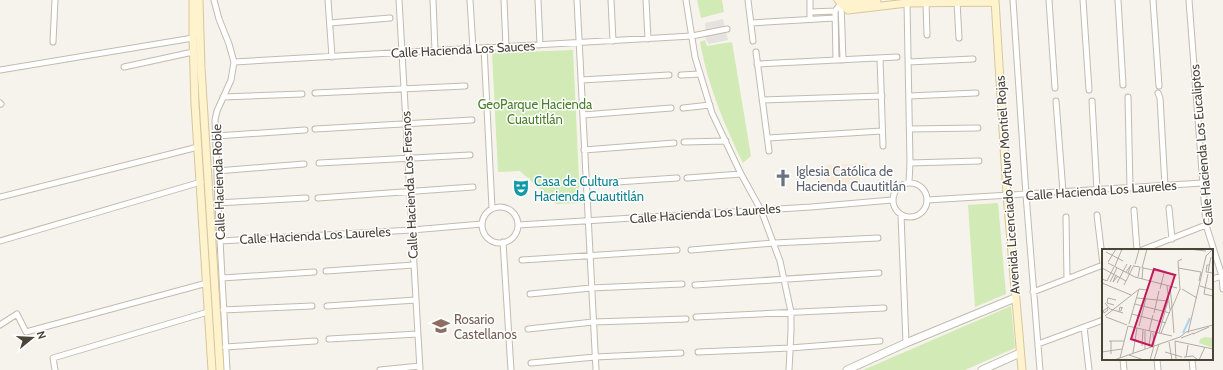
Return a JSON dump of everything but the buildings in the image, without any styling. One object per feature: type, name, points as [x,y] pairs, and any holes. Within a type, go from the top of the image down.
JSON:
[{"type":"main road","name":"Calle Hacienda Roble","points":[[193,0],[192,38],[212,370]]},
{"type":"main road","name":"Calle Hacienda Roble","points":[[199,0],[202,75],[220,370]]},
{"type":"main road","points":[[842,1],[851,3],[995,1]]},
{"type":"main road","name":"Avenida Licenciado Arturo Montiel Rojas","points":[[995,1],[1007,195],[1022,370]]},
{"type":"street","points":[[53,42],[55,0]]},
{"type":"street","name":"Calle Hacienda Roble","points":[[214,0],[234,62],[231,80],[217,111],[215,120],[227,370]]},
{"type":"street","points":[[328,0],[332,57]]},
{"type":"street","name":"Calle Hacienda Los Fresnos","points":[[399,0],[420,368]]},
{"type":"street","points":[[434,0],[435,51]]},
{"type":"street","points":[[470,0],[473,49]]},
{"type":"street","points":[[504,0],[506,47]]},
{"type":"street","points":[[538,0],[540,45]]},
{"type":"street","points":[[577,0],[596,370]]},
{"type":"street","points":[[611,0],[613,41]]},
{"type":"street","points":[[646,0],[648,39]]},
{"type":"street","points":[[686,0],[695,57],[710,105],[741,174],[761,210],[780,261],[791,312],[789,370]]},
{"type":"street","points":[[748,0],[753,41]]},
{"type":"street","points":[[810,0],[810,20]]},
{"type":"street","name":"Avenida Licenciado Arturo Montiel Rojas","points":[[1013,0],[1033,292],[1040,370]]},
{"type":"street","points":[[1049,0],[1055,88]]},
{"type":"street","points":[[1083,0],[1089,90]]},
{"type":"street","points":[[1118,0],[1123,85]]},
{"type":"street","points":[[1153,0],[1159,86]]},
{"type":"street","name":"Calle Hacienda Los Eucaliptos","points":[[1189,0],[1206,225],[1222,276],[1223,289]]},
{"type":"street","points":[[836,60],[834,18],[835,11],[842,1]]},
{"type":"street","points":[[842,1],[843,60]]},
{"type":"street","points":[[958,2],[959,38]]},
{"type":"street","points":[[908,3],[910,129],[909,182]]},
{"type":"street","points":[[926,3],[927,35]]},
{"type":"street","points":[[810,12],[835,11]]},
{"type":"street","points":[[330,23],[390,18]]},
{"type":"street","points":[[751,23],[834,18]]},
{"type":"street","name":"Calle Hacienda Los Sauces","points":[[234,62],[648,39],[692,36],[727,29]]},
{"type":"street","points":[[0,70],[192,38]]},
{"type":"street","points":[[484,48],[492,208]]},
{"type":"street","points":[[124,67],[194,52]]},
{"type":"street","points":[[756,52],[769,151]]},
{"type":"street","points":[[757,64],[897,57]]},
{"type":"street","points":[[880,58],[883,146]]},
{"type":"street","points":[[908,62],[973,59]]},
{"type":"street","points":[[681,75],[700,74]]},
{"type":"street","points":[[581,80],[669,75]]},
{"type":"street","points":[[315,93],[465,86]]},
{"type":"street","points":[[909,96],[976,93]]},
{"type":"street","points":[[1158,93],[1165,186]]},
{"type":"street","points":[[223,97],[302,94]]},
{"type":"street","points":[[762,100],[882,96]]},
{"type":"street","points":[[1128,97],[1130,188]]},
{"type":"street","points":[[1056,101],[1063,192]]},
{"type":"street","points":[[1092,101],[1097,190]]},
{"type":"street","points":[[683,108],[710,105]]},
{"type":"street","points":[[583,115],[671,108]]},
{"type":"street","points":[[315,129],[472,120]]},
{"type":"street","points":[[910,129],[978,128]]},
{"type":"street","points":[[216,136],[305,130]]},
{"type":"street","points":[[768,138],[882,131]]},
{"type":"street","points":[[684,142],[726,141]]},
{"type":"street","points":[[584,150],[674,143]]},
{"type":"street","points":[[0,197],[198,147]]},
{"type":"street","points":[[318,163],[470,155]]},
{"type":"street","points":[[910,163],[979,161]]},
{"type":"street","points":[[217,171],[304,164]]},
{"type":"street","points":[[687,178],[741,174]]},
{"type":"street","points":[[586,184],[677,178]]},
{"type":"street","points":[[0,241],[201,182]]},
{"type":"street","points":[[909,182],[922,187],[926,193],[927,200],[924,210],[920,214],[911,217],[901,215],[894,209],[892,200],[895,190],[899,186],[909,182]]},
{"type":"street","name":"Calle Hacienda Los Laureles","points":[[927,200],[1203,183]]},
{"type":"street","points":[[318,198],[473,187]]},
{"type":"street","points":[[218,204],[306,198]]},
{"type":"street","name":"Calle Hacienda Los Laureles","points":[[518,225],[811,207],[892,200]]},
{"type":"street","points":[[492,208],[506,208],[512,212],[516,218],[518,225],[516,233],[510,239],[503,242],[497,242],[486,236],[482,224],[485,215],[492,208]]},
{"type":"street","points":[[1169,208],[1172,239]]},
{"type":"street","points":[[1134,210],[1137,249]]},
{"type":"street","points":[[901,215],[906,343]]},
{"type":"street","points":[[1097,215],[1102,257]]},
{"type":"street","points":[[1066,217],[1068,279]]},
{"type":"street","name":"Calle Hacienda Los Laureles","points":[[220,241],[412,230],[482,224]]},
{"type":"street","points":[[1145,249],[1206,225]]},
{"type":"street","points":[[691,250],[774,243],[878,238]]},
{"type":"street","points":[[503,242],[511,370]]},
{"type":"street","points":[[522,260],[677,250]]},
{"type":"street","points":[[326,272],[414,265]]},
{"type":"street","points":[[1033,292],[1102,265]]},
{"type":"street","points":[[222,278],[314,272]]},
{"type":"street","points":[[695,285],[879,273]]},
{"type":"street","points":[[1213,279],[1222,276]]},
{"type":"street","points":[[0,325],[17,314],[26,332],[207,283]]},
{"type":"street","points":[[530,294],[591,288],[682,284]]},
{"type":"street","points":[[847,370],[906,343],[1015,298]]},
{"type":"street","points":[[327,306],[416,300]]},
{"type":"street","points":[[223,310],[312,306]]},
{"type":"street","points":[[696,317],[884,308]]},
{"type":"street","points":[[55,370],[53,358],[208,312]]},
{"type":"street","points":[[528,329],[593,322],[686,319]]},
{"type":"street","points":[[1038,344],[1102,320]]},
{"type":"street","points":[[1084,327],[1089,370]]},
{"type":"street","points":[[329,339],[418,334]]},
{"type":"street","points":[[225,347],[315,341]]},
{"type":"street","points":[[698,352],[790,348],[880,341]]},
{"type":"street","points":[[531,363],[595,357],[681,353]]},
{"type":"street","points":[[983,370],[1020,353]]},
{"type":"street","points":[[1123,360],[1124,370]]},
{"type":"street","points":[[1157,360],[1158,370]]},
{"type":"street","points":[[1192,360],[1193,370]]},
{"type":"street","points":[[380,370],[420,368]]},
{"type":"shaded area","points":[[723,19],[728,40],[709,44],[706,40],[705,23]]},
{"type":"shaded area","points":[[867,163],[868,177],[860,177],[860,184],[827,187],[825,165]]},
{"type":"green space","points":[[697,0],[722,0],[724,12],[701,18]]},
{"type":"green space","points":[[705,40],[707,46],[732,42],[751,156],[743,163],[725,124],[710,83],[700,42]]},
{"type":"green space","name":"GeoParque Hacienda Cuautitlán","points":[[573,50],[580,203],[556,204],[520,171],[498,172],[492,53]]},
{"type":"green space","points":[[998,203],[1006,294],[975,307],[968,205]]},
{"type":"green space","points":[[1011,306],[1015,348],[965,370],[863,370]]},
{"type":"place","name":"Iglesia Católica de Hacienda Cuautitlán","points":[[783,178]]},
{"type":"place","name":"Casa de Cultura Hacienda Cuautitlán","points":[[521,188]]},
{"type":"place","name":"Rosario Castellanos","points":[[441,326]]}]
